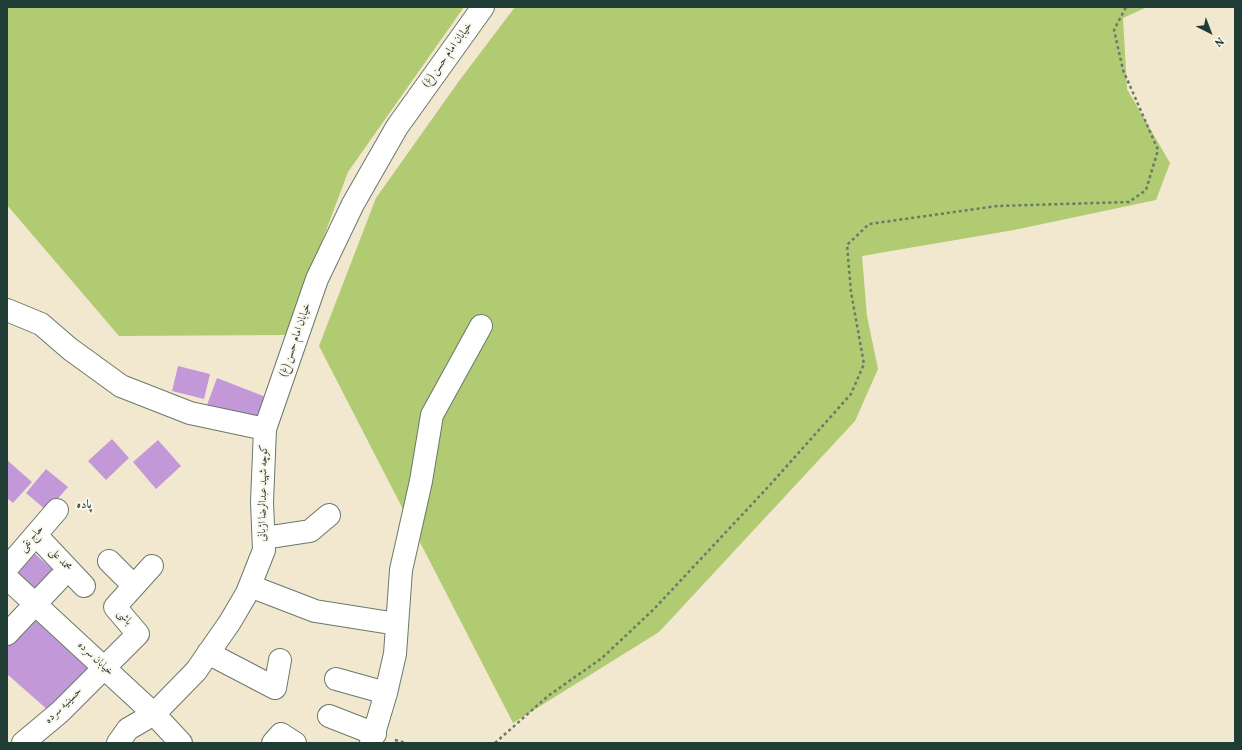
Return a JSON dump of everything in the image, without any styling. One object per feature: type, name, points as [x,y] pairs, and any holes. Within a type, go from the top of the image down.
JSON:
[{"type":"street","name":"خیابان امام حسن (غ)","points":[[265,429],[317,279],[353,204],[397,127],[483,7]]},
{"type":"street","points":[[7,310],[41,324],[70,349],[121,386],[190,414],[265,429]]},
{"type":"street","points":[[329,716],[373,739],[395,654],[401,570],[421,481],[432,415],[481,326]]},
{"type":"street","name":"کوچه شهید عبدالرضا اژبانی","points":[[118,743],[128,729],[154,714],[196,671],[230,622],[250,586],[264,550],[262,502],[265,429]]},
{"type":"street","name":"حاج نقی","points":[[7,568],[57,510]]},
{"type":"street","points":[[264,538],[310,531],[329,515]]},
{"type":"street","name":"محمد علی","points":[[36,535],[84,586]]},
{"type":"street","points":[[109,561],[134,586]]},
{"type":"street","name":"باشی","points":[[103,667],[138,634],[115,607],[152,566]]},
{"type":"street","name":"خیابان سرده","points":[[7,578],[154,714],[181,743]]},
{"type":"street","points":[[7,634],[59,579]]},
{"type":"street","points":[[250,586],[315,611],[397,624]]},
{"type":"street","points":[[208,653],[275,688],[280,660]]},
{"type":"street","name":"حسینیه سرده","points":[[23,743],[60,712],[103,667]]},
{"type":"street","points":[[336,679],[386,693]]},
{"type":"street","points":[[273,743],[281,734],[295,743]]},
{"type":"path","points":[[495,743],[548,696],[602,658],[654,608],[769,486],[851,394],[864,364],[851,292],[847,245],[869,224],[997,206],[1128,202],[1146,190],[1158,150],[1123,70],[1114,30],[1126,7]]},
{"type":"green space","points":[[7,7],[464,7],[348,172],[287,335],[119,336],[7,205]]},
{"type":"green space","points":[[515,7],[1147,7],[1123,18],[1127,89],[1170,163],[1156,200],[1014,230],[862,256],[867,316],[878,369],[855,421],[659,632],[513,723],[319,346],[376,198],[459,81]]},
{"type":"building","points":[[178,366],[210,374],[204,399],[172,391]]},
{"type":"building","points":[[217,378],[271,399],[261,425],[207,405]]},
{"type":"building","points":[[112,439],[129,458],[106,480],[88,461]]},
{"type":"building","points":[[158,440],[181,466],[156,489],[133,462]]},
{"type":"building","points":[[7,460],[32,482],[13,503],[7,498]]},
{"type":"building","points":[[46,469],[68,487],[47,511],[26,493]]},
{"type":"building","points":[[31,550],[56,573],[33,598],[8,574]]},
{"type":"building","points":[[30,613],[90,666],[49,711],[7,674],[7,639]]},
{"type":"district","name":"پاده","points":[[84,506]]}]
